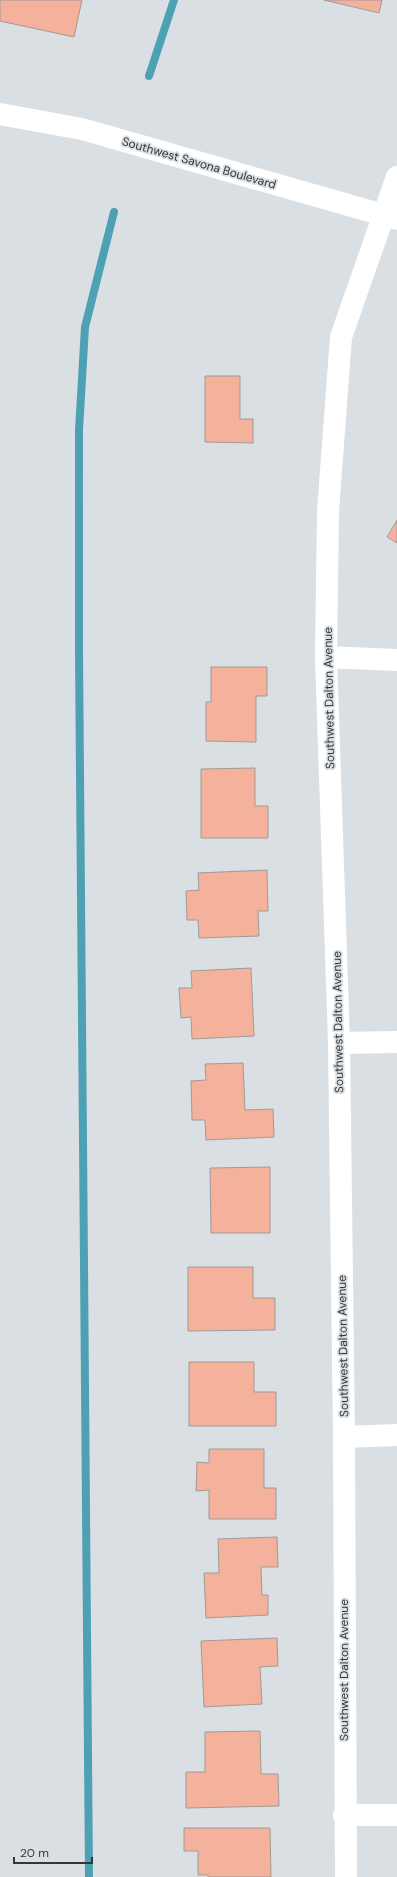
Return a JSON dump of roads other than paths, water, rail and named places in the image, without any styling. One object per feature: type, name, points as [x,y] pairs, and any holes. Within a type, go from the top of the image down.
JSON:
[{"type":"street","name":"Southwest Savona Boulevard","points":[[0,114],[82,129],[391,218]]},
{"type":"street","name":"Southwest Dalton Avenue","points":[[346,1877],[344,1815],[344,1437],[339,1044],[326,657],[328,511],[341,336],[391,218],[397,177]]},
{"type":"street","points":[[326,657],[397,660]]},
{"type":"street","points":[[339,1044],[397,1042]]},
{"type":"street","points":[[344,1437],[397,1435]]},
{"type":"street","points":[[344,1815],[397,1815]]},
{"type":"waterway","points":[[149,76],[174,0]]},
{"type":"waterway","points":[[89,1877],[79,651],[79,430],[85,327],[114,212]]}]
